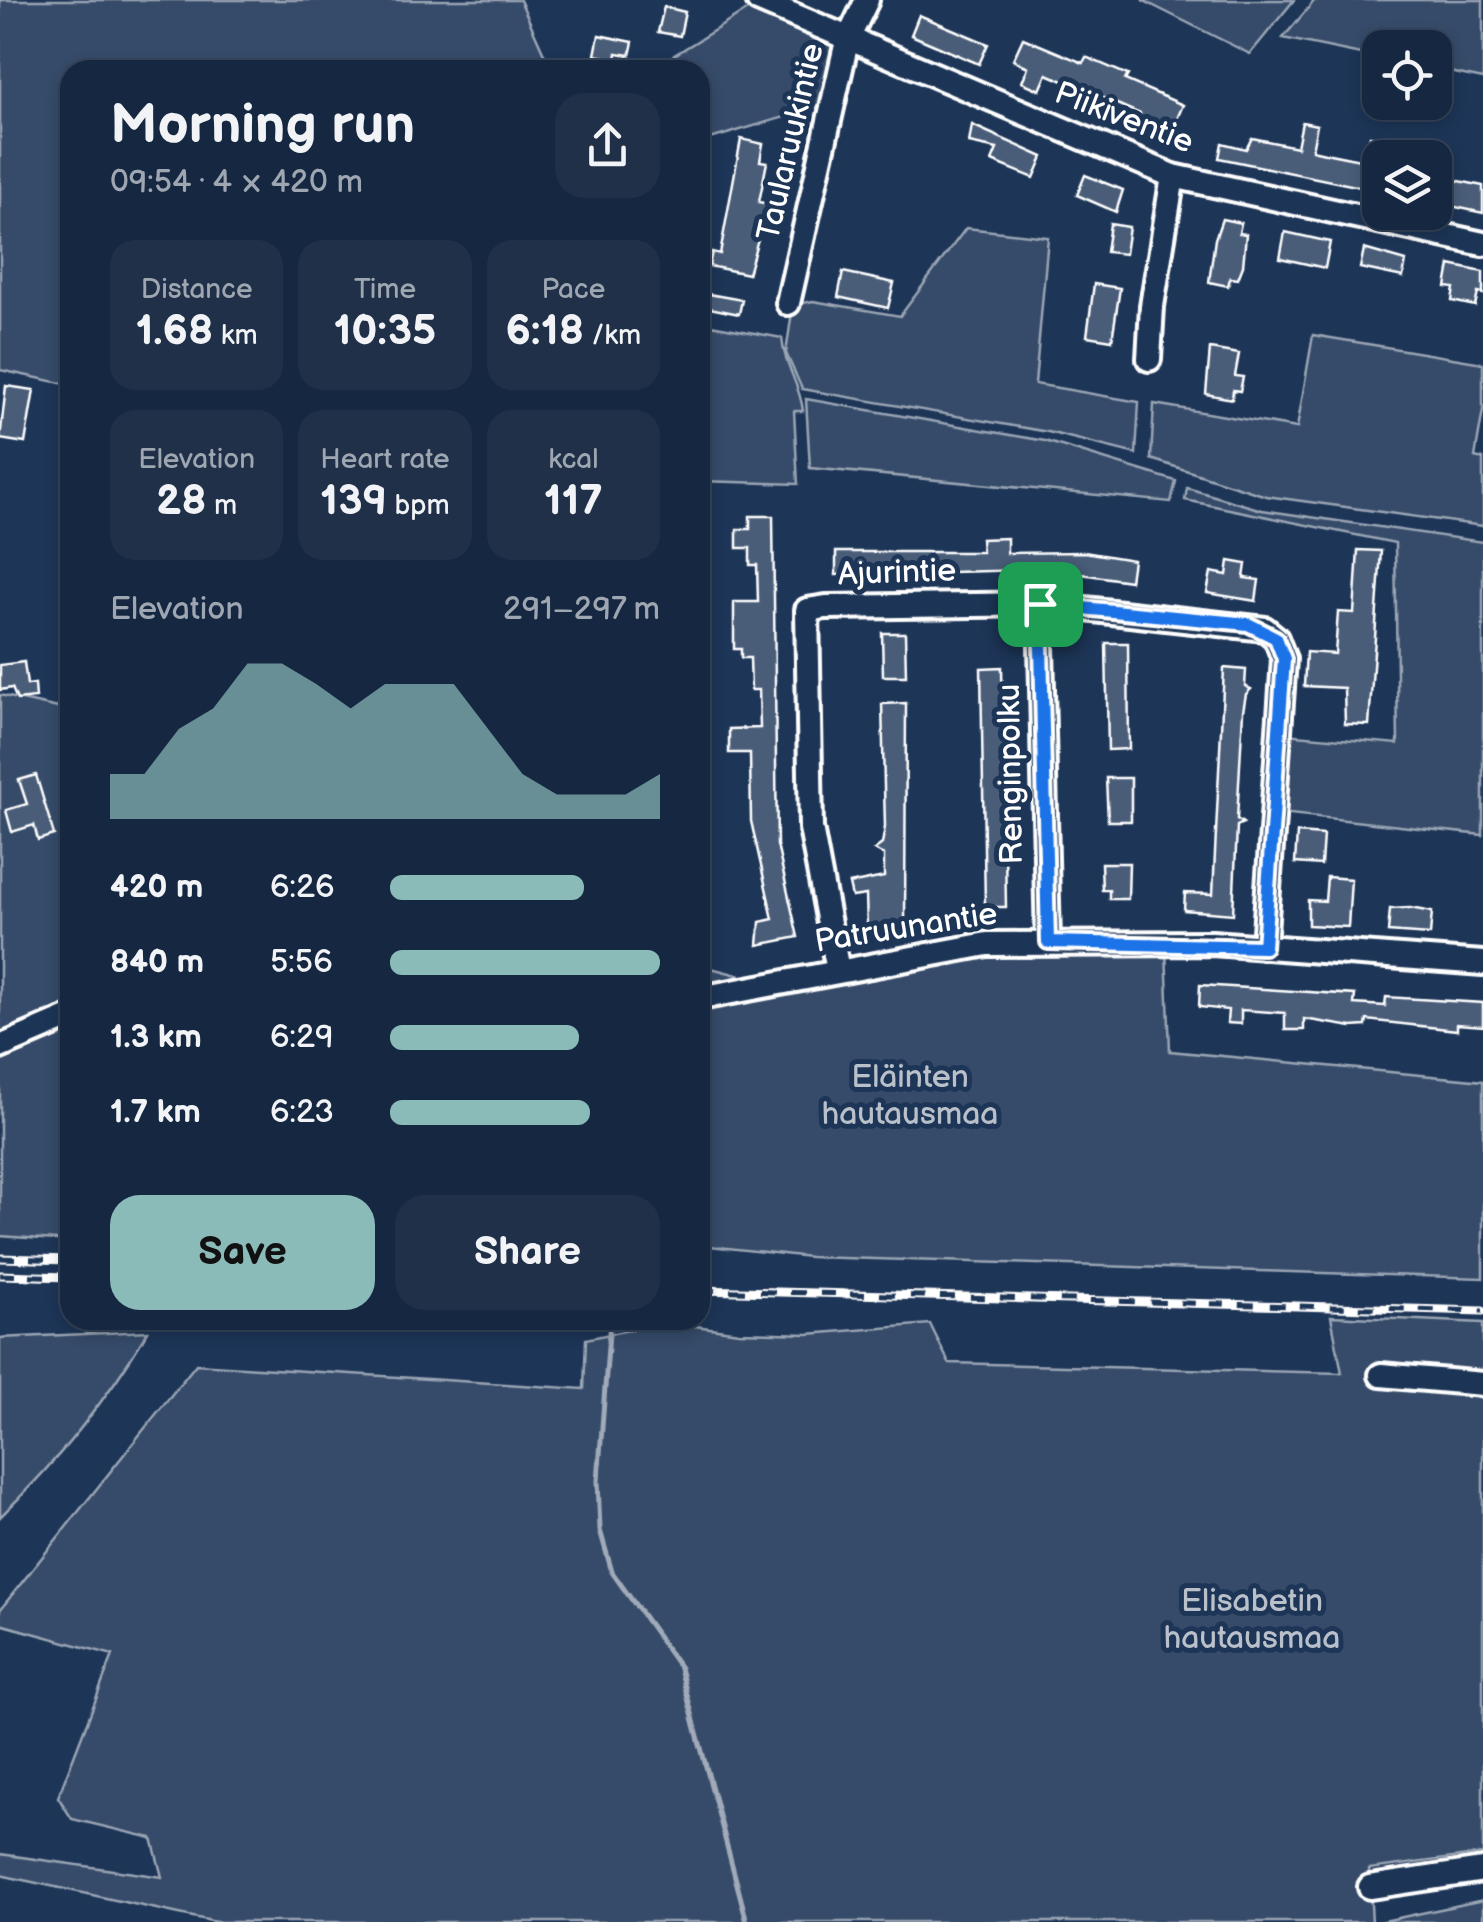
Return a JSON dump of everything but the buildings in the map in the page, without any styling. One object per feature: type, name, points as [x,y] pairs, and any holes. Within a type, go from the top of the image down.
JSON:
[{"type":"street","name":"Piikiventie","points":[[758,0],[1173,176],[1483,244]]},
{"type":"street","name":"Taularuukintie","points":[[788,303],[848,41],[867,0]]},
{"type":"street","points":[[1149,359],[1152,306],[1173,176]]},
{"type":"street","name":"Ajurintie","points":[[838,971],[811,828],[807,610],[877,604],[1040,604],[1248,624],[1276,638],[1284,659],[1264,947]]},
{"type":"street","name":"Renginpolku","points":[[1040,604],[1048,942]]},
{"type":"street","name":"Patruunantie","points":[[710,996],[987,944],[1264,947],[1483,963]]},
{"type":"street","points":[[0,1060],[0,1048],[60,1021]]},
{"type":"street","points":[[1381,1376],[1483,1384]]},
{"type":"street","points":[[1370,1888],[1483,1870]]},
{"type":"green space","points":[[0,0],[520,0],[545,56],[553,60],[60,60],[60,383],[0,370]]},
{"type":"green space","points":[[1142,0],[1294,0],[1250,54]]},
{"type":"green space","points":[[1315,0],[1483,0],[1483,79],[1452,73],[1452,30],[1362,30],[1362,54],[1283,38]]},
{"type":"green space","points":[[754,6],[839,46],[825,105],[710,139],[710,60],[666,60]]},
{"type":"green space","points":[[966,228],[1048,237],[1035,384],[1139,402],[1136,454],[1048,432],[802,389],[786,353],[793,305],[813,301],[900,316]]},
{"type":"green space","points":[[710,325],[782,338],[803,411],[794,411],[798,484],[710,481]]},
{"type":"green space","points":[[1313,335],[1483,363],[1483,410],[1475,457],[1483,459],[1483,526],[1266,496],[1151,459],[1154,404],[1297,428]]},
{"type":"green space","points":[[806,399],[1045,441],[1176,481],[1171,502],[810,468]]},
{"type":"green space","points":[[1187,488],[1262,510],[1483,542],[1483,835],[1280,813],[1285,734],[1398,744],[1395,543],[1185,500]]},
{"type":"green space","points":[[0,695],[58,708],[60,696],[60,1240],[0,1236]]},
{"type":"green space","name":"Eläinten hautausmaa","points":[[1166,949],[1170,1051],[1483,1081],[1483,1278],[810,1257],[710,1246],[710,963],[711,968],[764,982],[988,951]]},
{"type":"green space","name":"Elisabetin hautausmaa","points":[[1331,1316],[1483,1323],[1483,1854],[1369,1869],[1372,1922],[216,1922],[0,1875],[0,1854],[162,1877],[152,1838],[72,1819],[58,1797],[113,1655],[0,1624],[0,1610],[196,1364],[584,1389],[586,1339],[628,1330],[710,1328],[808,1334],[930,1324],[949,1363],[1342,1373]]},
{"type":"green space","points":[[148,1331],[80,1429],[0,1517],[0,1338]]},
{"type":"green space","points":[[1483,1900],[1483,1922],[1379,1922]]},
{"type":"waterway","points":[[609,1330],[598,1481],[600,1530],[612,1572],[680,1668],[747,1922]]},
{"type":"railway","points":[[0,1258],[60,1260]]},
{"type":"railway","points":[[0,1275],[60,1277]]},
{"type":"railway","points":[[710,1290],[1483,1311]]},
{"type":"route","points":[[1040,604],[1248,624],[1265,629],[1276,638],[1284,659],[1264,947],[1102,940],[1048,942],[1040,604]]}]
